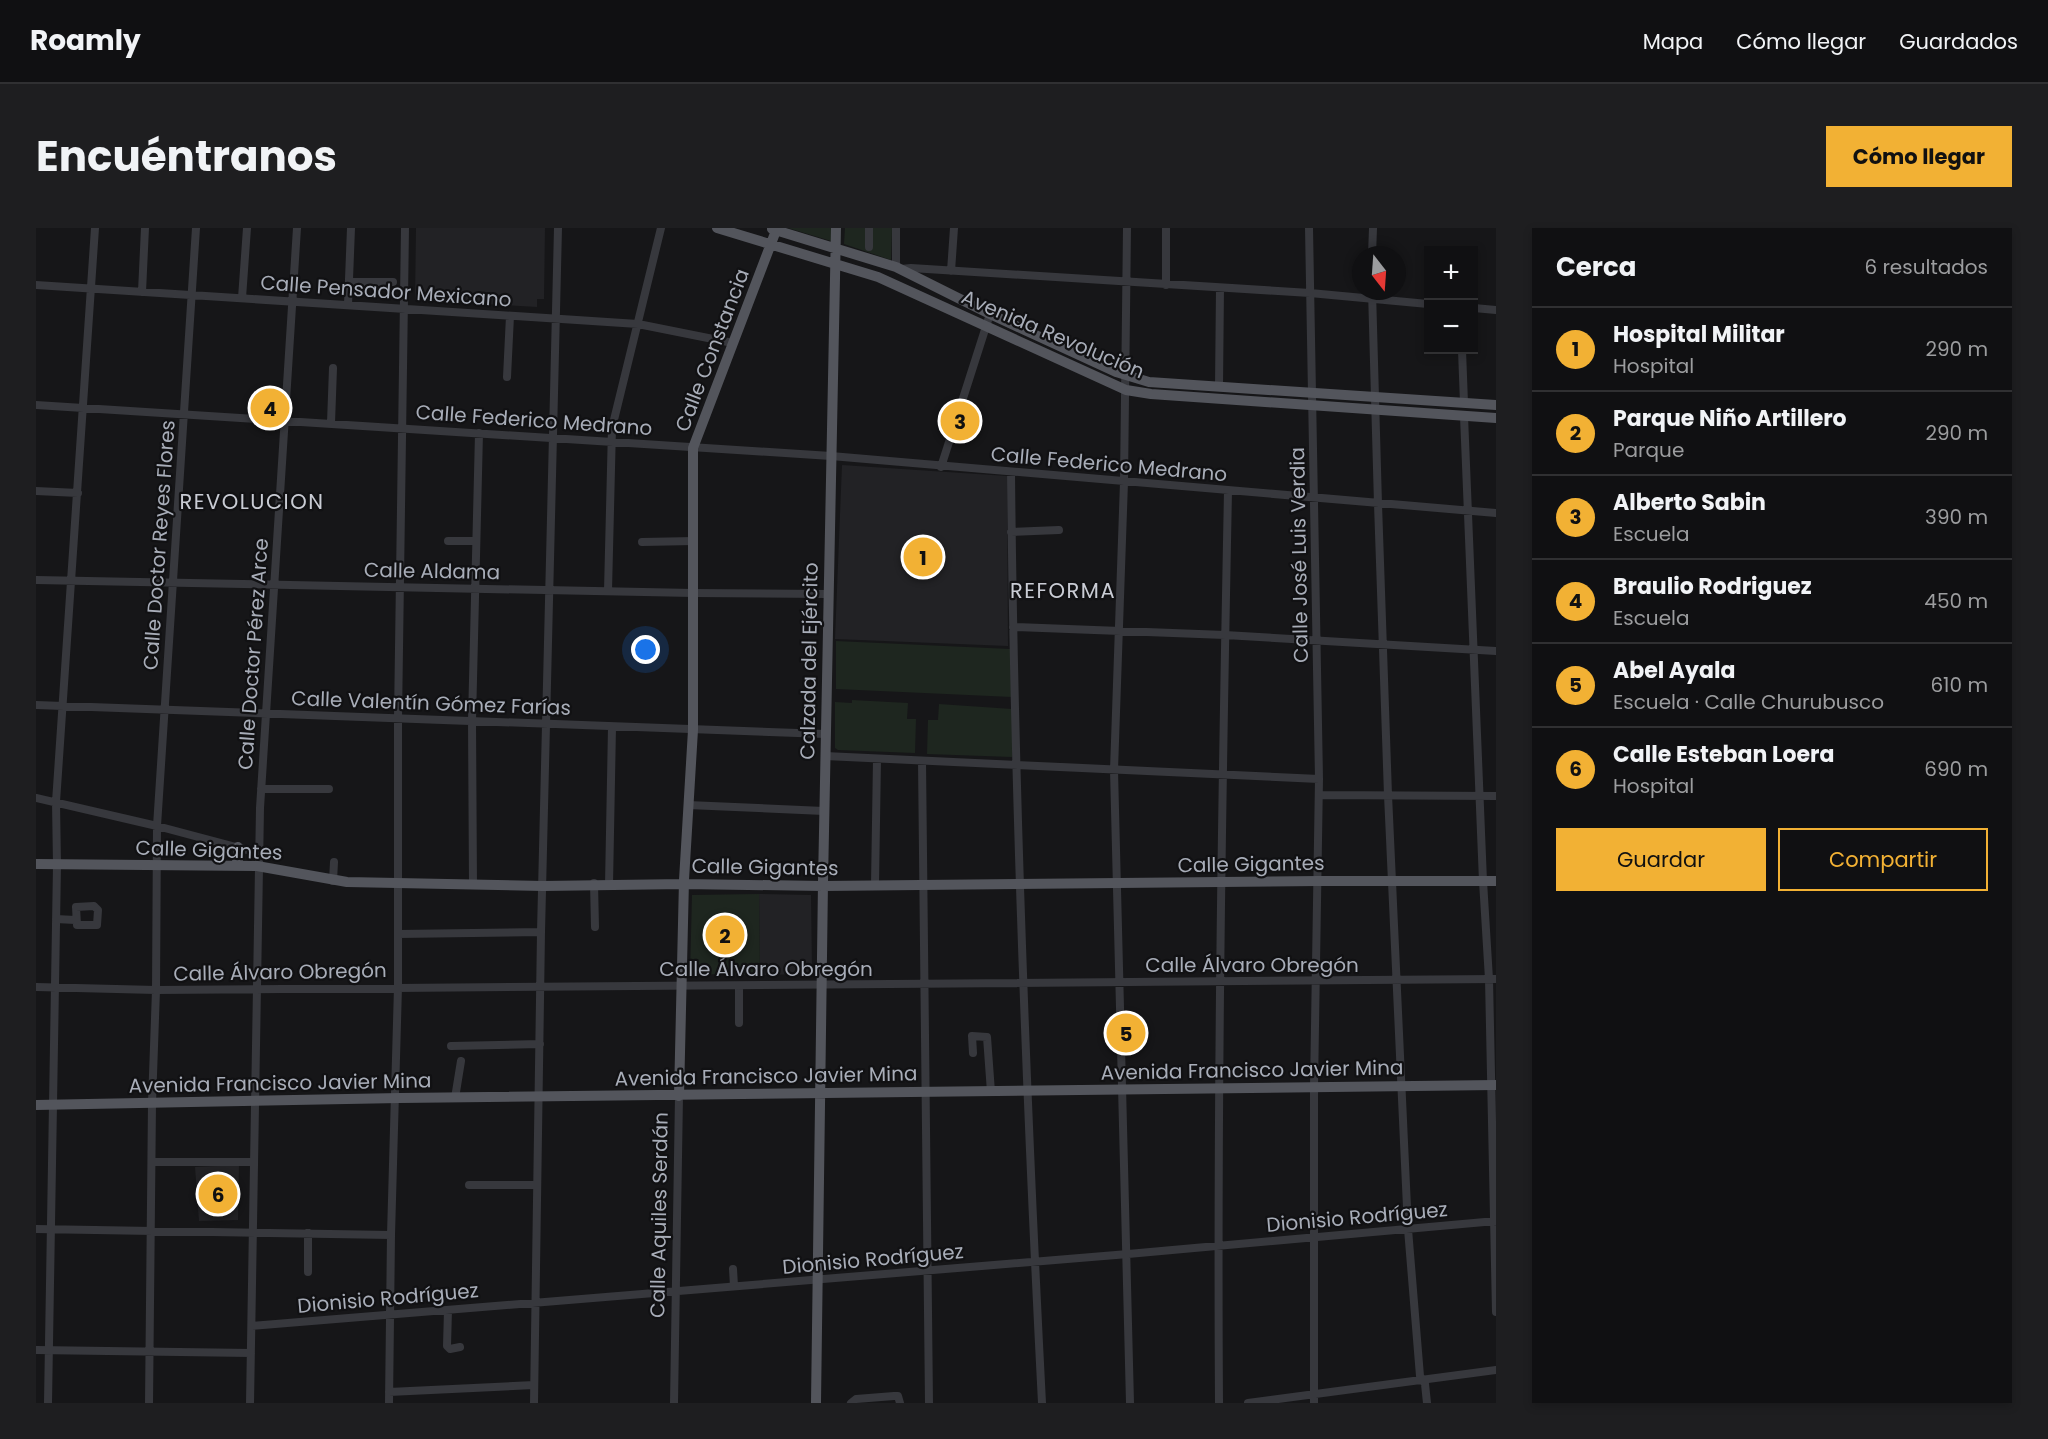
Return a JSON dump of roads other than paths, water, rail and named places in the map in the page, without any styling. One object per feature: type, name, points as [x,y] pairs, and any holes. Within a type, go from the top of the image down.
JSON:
[{"type":"main road","name":"Avenida Revolución","points":[[717,228],[878,277],[1126,390],[1151,394],[1496,418]]},
{"type":"main road","name":"Calzada del Ejército","points":[[816,1403],[827,594],[836,228]]},
{"type":"main road","name":"Avenida Revolución","points":[[775,229],[898,268],[990,314],[1126,376],[1149,382],[1496,405]]},
{"type":"main road","name":"Calle Constancia","points":[[684,884],[693,730],[693,448],[772,245],[775,229]]},
{"type":"main road","points":[[235,866],[239,857],[238,847]]},
{"type":"main road","name":"Calle Gigantes","points":[[36,864],[258,866],[279,868],[333,881],[543,886],[594,883],[609,885],[823,886],[1496,881]]},
{"type":"main road","name":"Calle Aquiles Serdán","points":[[679,1095],[684,884]]},
{"type":"main road","name":"Avenida Francisco Javier Mina","points":[[36,1105],[395,1098],[1494,1085]]},
{"type":"street","points":[[48,1403],[57,865],[56,802],[94,228]]},
{"type":"street","points":[[141,292],[145,228]]},
{"type":"street","name":"Calle Doctor Reyes Flores","points":[[149,1403],[157,826],[196,228]]},
{"type":"street","points":[[242,298],[247,228]]},
{"type":"street","name":"Calle Doctor Pérez Arce","points":[[250,1403],[258,853],[297,228]]},
{"type":"street","points":[[348,305],[351,228]]},
{"type":"street","points":[[389,1403],[391,1235],[399,987],[399,588],[405,228]]},
{"type":"street","points":[[534,1403],[540,987],[558,228]]},
{"type":"street","points":[[608,591],[610,442],[662,228]]},
{"type":"street","points":[[869,228],[869,247]]},
{"type":"street","points":[[896,228],[898,268],[1352,294]]},
{"type":"street","points":[[951,271],[954,228]]},
{"type":"street","points":[[1126,228],[1124,483],[1114,770],[1130,1403]]},
{"type":"street","points":[[1166,285],[1167,228]]},
{"type":"street","name":"Calle José Luis Verdia","points":[[1309,228],[1319,779],[1314,1088],[1314,1399]]},
{"type":"street","points":[[1372,228],[1372,246]]},
{"type":"street","points":[[349,282],[393,282]]},
{"type":"street","name":"Calle Pensador Mexicano","points":[[36,285],[638,324],[733,342]]},
{"type":"street","points":[[1220,288],[1220,387]]},
{"type":"street","points":[[1372,300],[1388,795],[1408,1229],[1420,1376],[1423,1380],[1427,1403]]},
{"type":"street","points":[[1403,300],[1424,303]]},
{"type":"street","points":[[1478,308],[1496,310]]},
{"type":"street","points":[[941,466],[990,314]]},
{"type":"street","points":[[507,377],[510,316]]},
{"type":"street","points":[[1462,354],[1464,403]]},
{"type":"street","points":[[332,423],[333,368]]},
{"type":"street","name":"Calle Federico Medrano","points":[[36,405],[831,456],[1124,483],[1496,513]]},
{"type":"street","points":[[1464,416],[1483,881],[1493,979],[1496,1312]]},
{"type":"street","points":[[472,885],[472,721],[479,433]]},
{"type":"street","points":[[1011,473],[1026,1091],[1042,1403]]},
{"type":"street","points":[[36,491],[78,493]]},
{"type":"street","points":[[1219,1403],[1222,775],[1228,491]]},
{"type":"street","points":[[1011,532],[1059,530]]},
{"type":"street","points":[[448,541],[476,541]]},
{"type":"street","points":[[642,542],[694,541]]},
{"type":"street","name":"Calle Aldama","points":[[36,580],[827,594]]},
{"type":"street","points":[[1013,627],[1496,651]]},
{"type":"street","name":"Calle Valentín Gómez Farías","points":[[36,705],[825,734]]},
{"type":"street","points":[[609,885],[612,727]]},
{"type":"street","points":[[825,756],[1319,779]]},
{"type":"street","points":[[875,885],[877,759]]},
{"type":"street","points":[[922,761],[929,1403]]},
{"type":"street","points":[[261,789],[330,789]]},
{"type":"street","points":[[1319,795],[1496,796]]},
{"type":"street","points":[[36,798],[157,826],[258,853]]},
{"type":"street","points":[[688,805],[824,811]]},
{"type":"street","points":[[333,881],[334,862]]},
{"type":"street","points":[[594,883],[595,927]]},
{"type":"street","points":[[56,919],[75,920]]},
{"type":"street","points":[[398,934],[542,932]]},
{"type":"street","name":"Calle Álvaro Obregón","points":[[36,987],[156,990],[1493,979]]},
{"type":"street","points":[[739,986],[739,1023]]},
{"type":"street","points":[[973,1053],[972,1036],[987,1037],[991,1092]]},
{"type":"street","points":[[451,1046],[540,1044]]},
{"type":"street","points":[[455,1098],[461,1061]]},
{"type":"street","name":"Calle Aquiles Serdán","points":[[674,1403],[679,1095]]},
{"type":"street","points":[[152,1162],[254,1162]]},
{"type":"street","points":[[469,1185],[537,1185]]},
{"type":"street","name":"Dionisio Rodríguez","points":[[252,1326],[1035,1262],[1495,1221]]},
{"type":"street","points":[[36,1228],[391,1235]]},
{"type":"street","points":[[308,1233],[309,1272]]},
{"type":"street","points":[[733,1269],[734,1286]]},
{"type":"street","points":[[448,1310],[447,1346],[450,1349],[460,1347]]},
{"type":"street","points":[[36,1350],[251,1353]]},
{"type":"street","points":[[1248,1403],[1314,1399],[1496,1370]]},
{"type":"street","points":[[389,1392],[534,1385]]},
{"type":"street","points":[[852,1402],[899,1400]]},
{"type":"place","name":"Braulio Rodriguez","points":[[270,408]]},
{"type":"place","name":"Alberto Sabin","points":[[960,421]]},
{"type":"place","name":"Hospital Militar","points":[[923,557]]},
{"type":"place","name":"Parque Niño Artillero","points":[[725,935]]},
{"type":"place","name":"Abel Ayala","points":[[1126,1033]]},
{"type":"place","name":"Calle Esteban Loera","points":[[218,1194]]},
{"type":"district","name":"REVOLUCION","points":[[252,502]]},
{"type":"district","name":"REFORMA","points":[[1063,591]]}]
